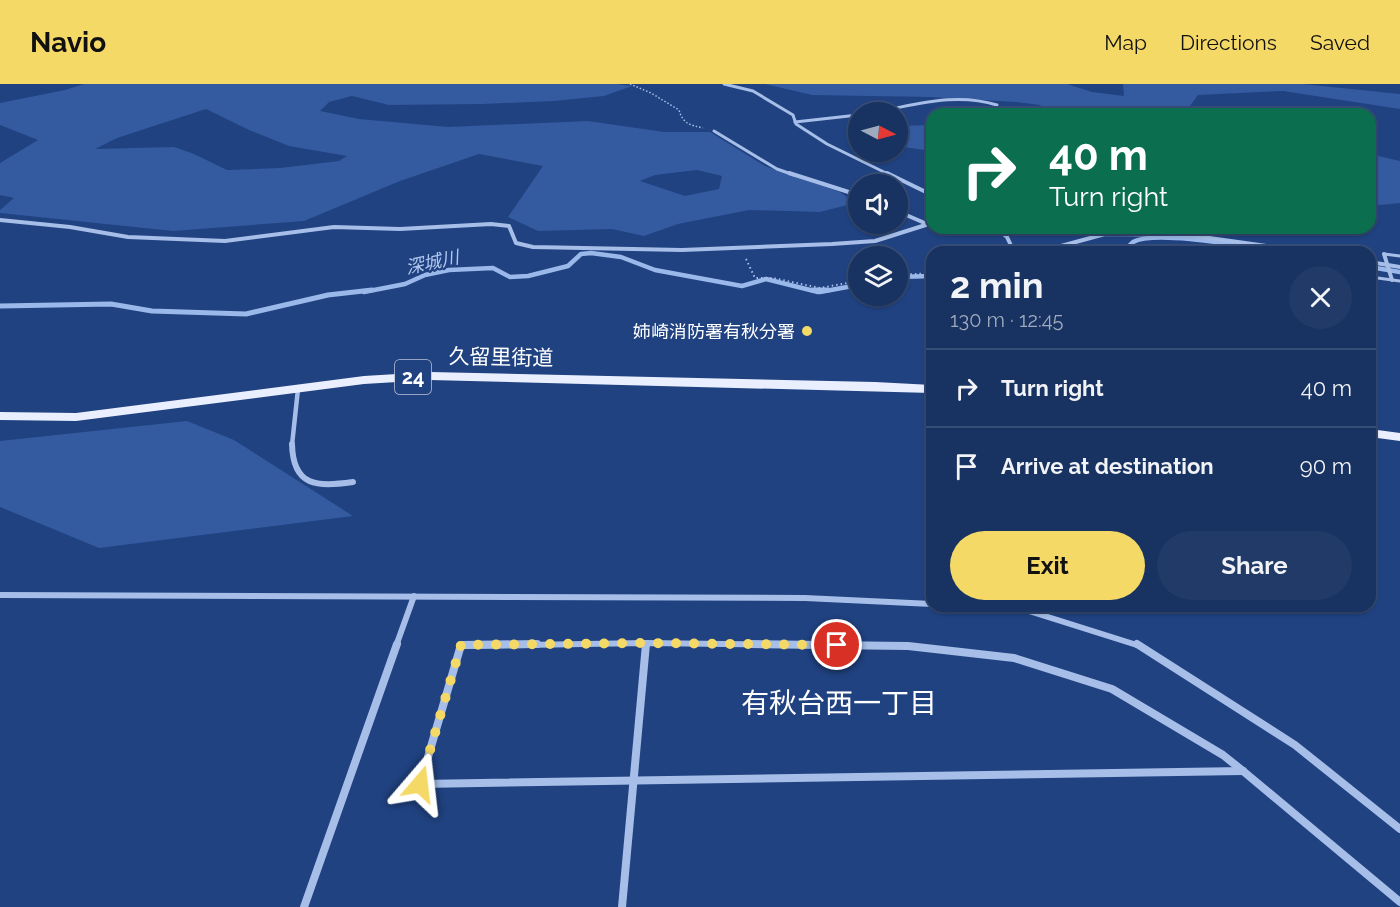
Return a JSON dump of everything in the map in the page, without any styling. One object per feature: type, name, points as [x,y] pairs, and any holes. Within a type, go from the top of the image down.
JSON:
[{"type":"main road","name":"久留里街道","points":[[0,416],[76,417],[386,378],[430,376],[874,386],[926,390]]},
{"type":"main road","points":[[1376,434],[1400,437]]},
{"type":"street","points":[[724,84],[753,92],[793,115],[795,122],[827,144],[926,192]]},
{"type":"street","points":[[908,107],[934,99],[955,97],[975,98],[998,105]]},
{"type":"street","points":[[795,122],[848,116]]},
{"type":"street","points":[[714,130],[777,169],[848,192]]},
{"type":"street","points":[[908,216],[926,222]]},
{"type":"street","points":[[0,220],[70,227],[128,237],[225,241],[333,227],[400,229],[491,224],[509,226],[516,243],[533,247],[641,250],[875,241],[926,224]]},
{"type":"street","points":[[1060,246],[1105,234],[1188,234],[1269,246]]},
{"type":"street","points":[[1384,254],[1392,280]]},
{"type":"street","points":[[1376,263],[1400,267]]},
{"type":"street","points":[[298,389],[291,457],[296,473],[310,482],[334,486],[353,482]]},
{"type":"street","points":[[0,595],[805,598],[926,604]]},
{"type":"street","points":[[304,907],[414,597]]},
{"type":"street","points":[[1032,612],[1134,642],[1295,745],[1400,829]]},
{"type":"street","points":[[1243,771],[420,784],[461,645],[646,643],[908,646],[1014,658],[1112,689],[1223,755],[1243,771],[1400,902]]},
{"type":"street","points":[[622,907],[646,643]]},
{"type":"lane","points":[[1384,254],[1400,256]]},
{"type":"lane","points":[[1376,278],[1400,281]]},
{"type":"path","points":[[630,84],[633,88],[649,92],[668,106],[679,110],[682,120],[687,124],[714,130]]},
{"type":"path","points":[[741,247],[755,278],[769,275],[821,288],[848,282]]},
{"type":"path","points":[[908,274],[926,273]]},
{"type":"shaded area","points":[[84,84],[616,84],[632,86],[604,96],[483,104],[389,105],[352,96],[329,102],[320,111],[359,119],[448,127],[588,121],[664,132],[710,132],[765,166],[840,192],[848,198],[848,205],[820,212],[749,210],[678,224],[644,236],[612,229],[538,231],[508,217],[543,166],[479,154],[400,181],[304,221],[173,231],[0,213],[0,210],[14,198],[0,195],[0,163],[38,140],[0,125],[0,103]],"holes":[[[206,109],[289,146],[347,156],[339,161],[280,168],[227,170],[174,147],[95,149],[117,138]],[[697,170],[722,176],[719,189],[685,196],[640,181],[655,175]]]},
{"type":"shaded area","points":[[765,84],[1067,84],[1092,92],[1124,96],[1123,84],[1302,84],[1400,94],[1400,109],[1283,91],[1198,95],[1188,108],[1043,108],[1040,105],[1016,102],[931,97],[812,95]]},
{"type":"shaded area","points":[[926,125],[926,150],[908,148],[908,126]]},
{"type":"shaded area","points":[[1376,155],[1400,161],[1400,203],[1376,205]]},
{"type":"shaded area","points":[[187,421],[234,440],[353,516],[99,548],[0,507],[0,441]]},
{"type":"waterway","name":"深城川","points":[[1129,246],[1133,242],[1145,239],[1162,238],[1183,238],[1240,246]]},
{"type":"waterway","name":"深城川","points":[[364,292],[405,284],[425,275],[449,270],[493,268],[510,277],[528,276],[568,266],[581,254],[591,253],[621,257],[655,270],[742,286],[766,279],[818,292]]},
{"type":"waterway","name":"深城川","points":[[1376,268],[1400,272]]},
{"type":"waterway","name":"深城川","points":[[908,277],[926,276]]},
{"type":"waterway","name":"深城川","points":[[820,292],[848,287]]},
{"type":"waterway","name":"深城川","points":[[0,306],[111,304],[152,311],[246,314],[328,295],[372,290]]},
{"type":"waterway","name":"深城川","points":[[812,290],[828,290]]},
{"type":"place","name":"姉崎消防署有秋分署","points":[[807,331]]},
{"type":"district","name":"有秋台西一丁目","points":[[839,703]]},
{"type":"route","points":[[420,784],[461,645],[646,643],[837,645]]}]
